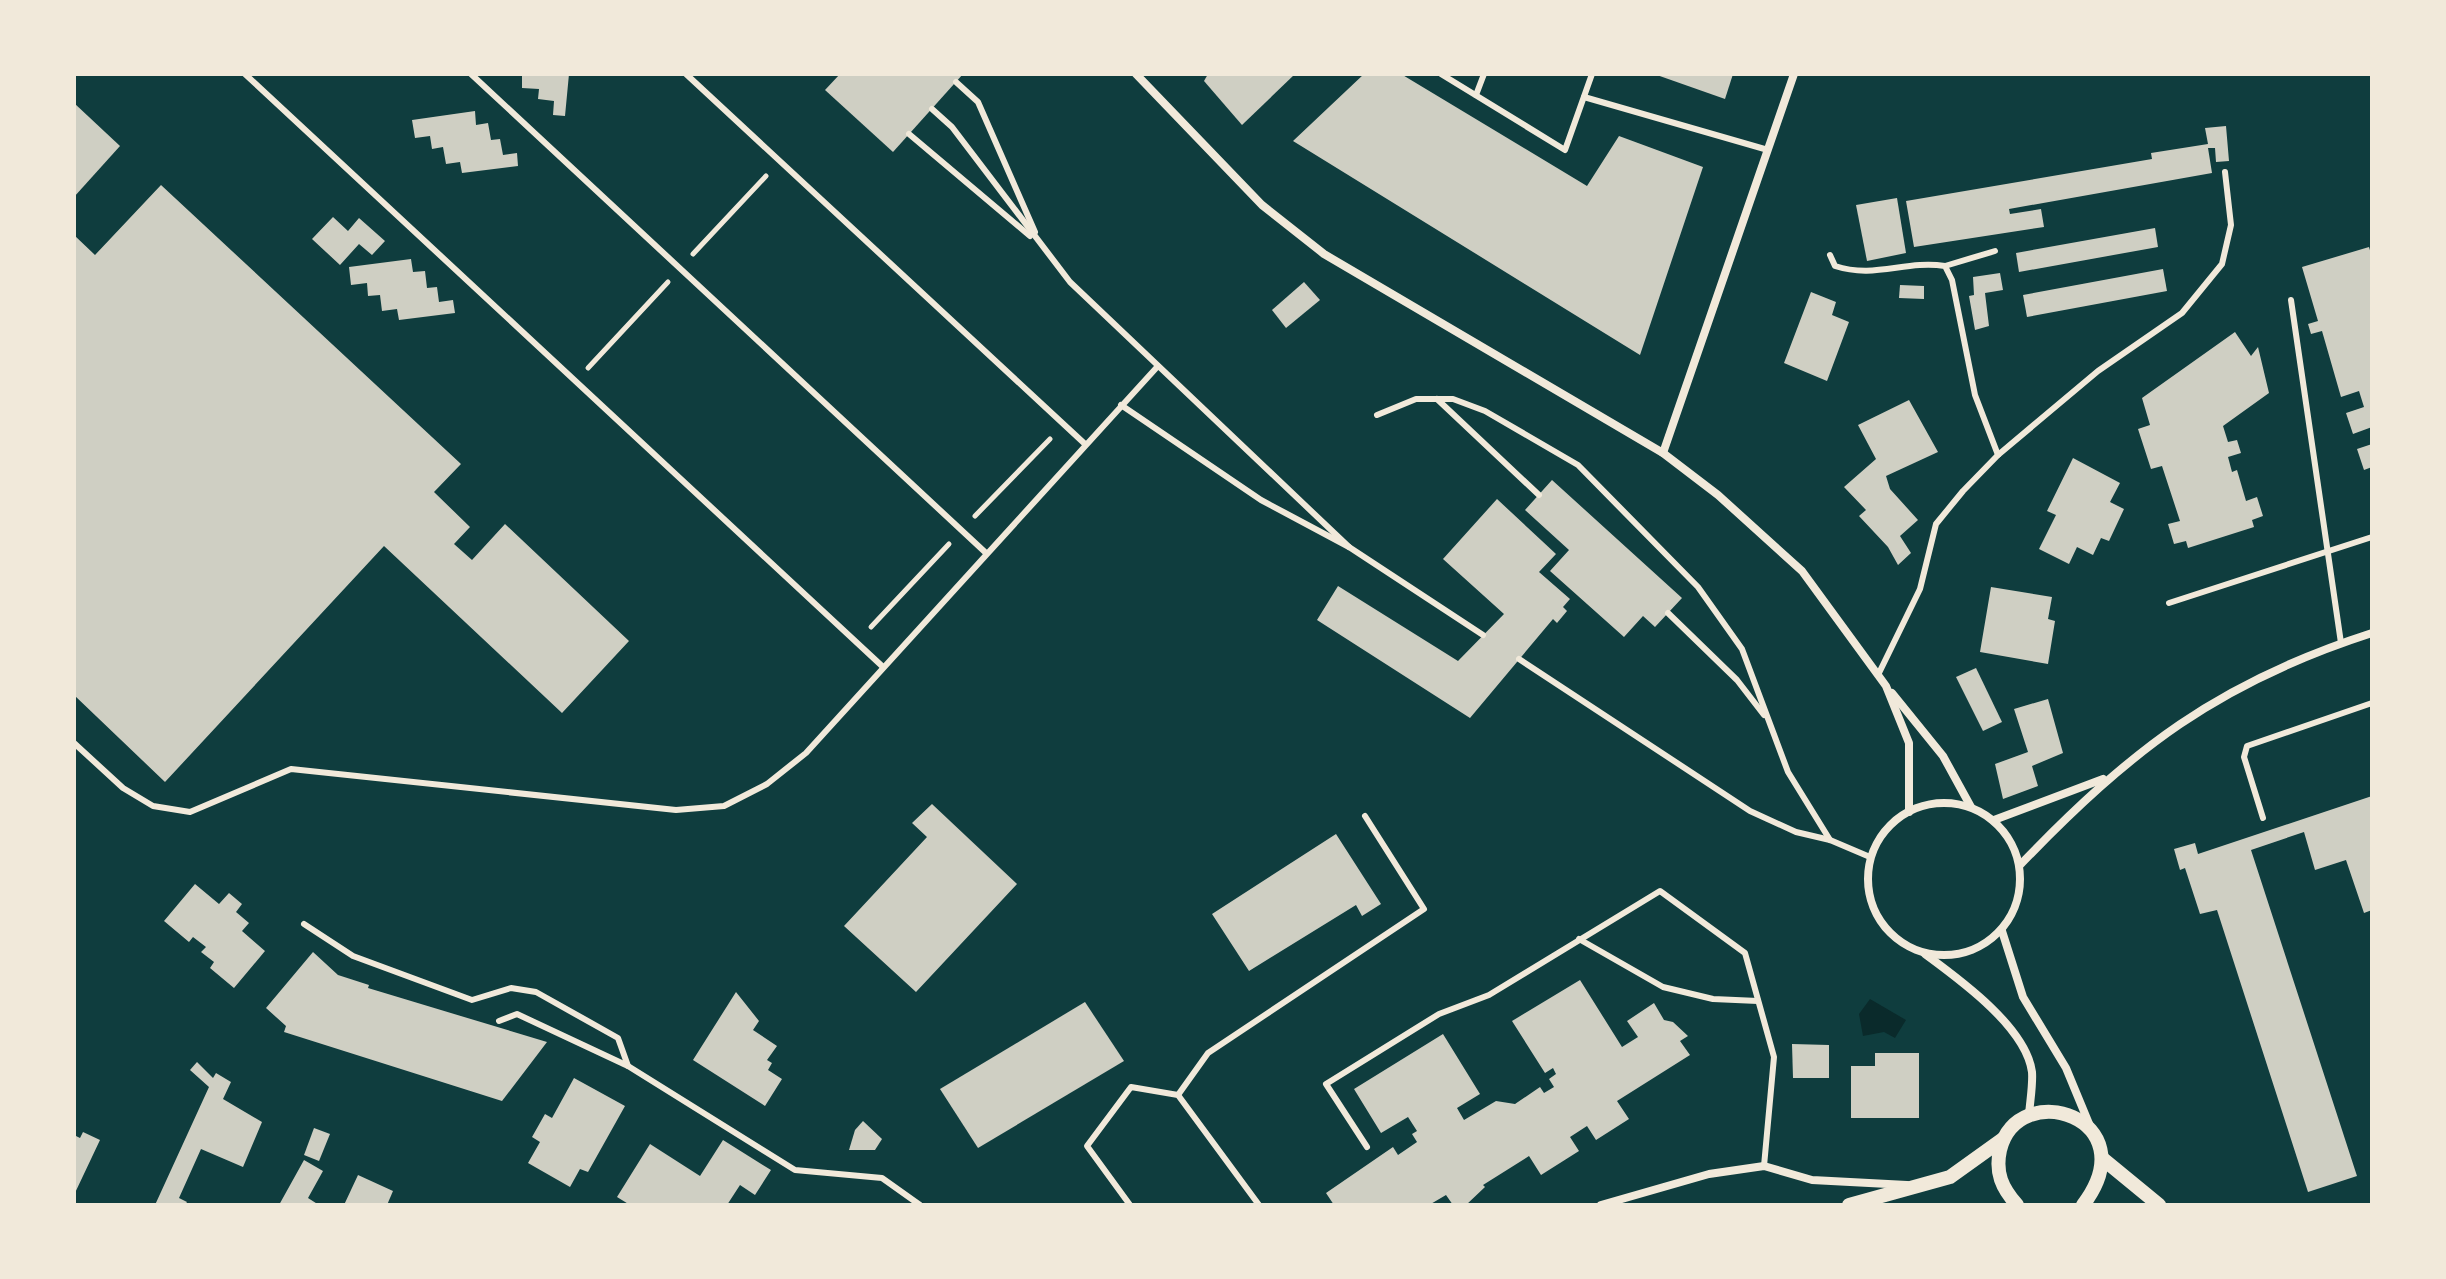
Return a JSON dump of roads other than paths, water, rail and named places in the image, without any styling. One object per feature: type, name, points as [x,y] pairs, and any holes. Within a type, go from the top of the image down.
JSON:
[{"type":"street","points":[[1136,74],[1262,205],[1324,254],[1572,396],[1663,453],[1718,495],[1802,571],[1886,686],[1909,743],[1909,812]]},
{"type":"street","points":[[1663,453],[1794,74]]},
{"type":"street","points":[[2020,865],[2108,777],[2188,716],[2274,669],[2372,633]]},
{"type":"street","points":[[1886,686],[1943,756],[1971,807]]},
{"type":"street","points":[[1994,820],[2108,777]]},
{"type":"street","points":[[1924,954],[1957,955],[1987,943],[2002,931],[2014,911],[2021,889],[2020,865],[2011,840],[1994,820],[1971,807],[1950,802],[1929,804],[1909,812],[1889,826],[1870,857],[1870,898],[1881,923],[1900,942],[1924,954],[1960,980],[2002,1020],[2021,1046],[2032,1070],[2029,1115]]},
{"type":"street","points":[[2002,931],[2023,997],[2066,1068],[2103,1159],[2159,1205]]},
{"type":"street","points":[[1849,1205],[1950,1177],[2003,1139],[2014,1125],[2029,1115],[2052,1111],[2074,1117],[2092,1131]]},
{"type":"street","points":[[2003,1139],[1996,1165],[2003,1190],[2017,1205]]},
{"type":"street","points":[[2083,1205],[2098,1185],[2103,1159]]},
{"type":"street","points":[[1601,1205],[1709,1174],[1764,1166],[1812,1180],[1920,1185]]},
{"type":"lane","points":[[245,74],[882,666]]},
{"type":"lane","points":[[471,74],[986,553]]},
{"type":"lane","points":[[686,74],[1085,444]]},
{"type":"lane","points":[[1441,74],[1565,150],[1592,74]]},
{"type":"lane","points":[[1476,95],[1484,74]]},
{"type":"lane","points":[[956,82],[978,102],[1039,243]]},
{"type":"lane","points":[[1584,97],[1768,150]]},
{"type":"lane","points":[[932,109],[952,127],[1070,282],[1349,547]]},
{"type":"lane","points":[[909,134],[1039,243]]},
{"type":"lane","points":[[1879,673],[1920,589],[1936,524],[1998,455],[2098,371],[2182,313],[2222,264],[2231,225],[2225,172]]},
{"type":"lane","points":[[1830,255],[1835,266],[1858,273],[1928,264],[1945,266],[1995,251]]},
{"type":"lane","points":[[1945,266],[1952,280],[1975,395],[1998,455]]},
{"type":"lane","points":[[2291,300],[2341,643]]},
{"type":"lane","points":[[74,743],[123,788],[153,806],[190,812],[291,769],[676,810],[724,806],[767,784],[806,753],[1158,366]]},
{"type":"lane","points":[[1377,415],[1416,399],[1453,399],[1485,411],[1578,465],[1698,587],[1742,649],[1788,772],[1830,840]]},
{"type":"lane","points":[[1437,399],[1539,495]]},
{"type":"lane","points":[[1121,405],[1261,500],[1349,547],[1483,635]]},
{"type":"lane","points":[[2169,603],[2372,537]]},
{"type":"lane","points":[[1668,613],[1737,680],[1769,721]]},
{"type":"lane","points":[[1519,659],[1750,811],[1796,832],[1830,840],[1870,857]]},
{"type":"lane","points":[[2263,818],[2244,757],[2247,746],[2372,703]]},
{"type":"lane","points":[[1178,1095],[1208,1053],[1424,909],[1365,816]]},
{"type":"lane","points":[[1367,1147],[1326,1084],[1439,1014],[1489,995],[1660,891],[1745,953],[1774,1057],[1764,1166]]},
{"type":"lane","points":[[304,924],[353,956],[472,1000],[511,988],[536,992],[618,1038],[628,1066]]},
{"type":"lane","points":[[1579,939],[1663,987],[1713,999],[1758,1001]]},
{"type":"lane","points":[[499,1021],[517,1014],[628,1066],[795,1170],[882,1178],[920,1205]]},
{"type":"lane","points":[[1130,1205],[1087,1146],[1131,1087],[1178,1095],[1259,1205]]},
{"type":"water","points":[[1870,999],[1906,1020],[1895,1038],[1884,1032],[1863,1036],[1859,1014]]}]
